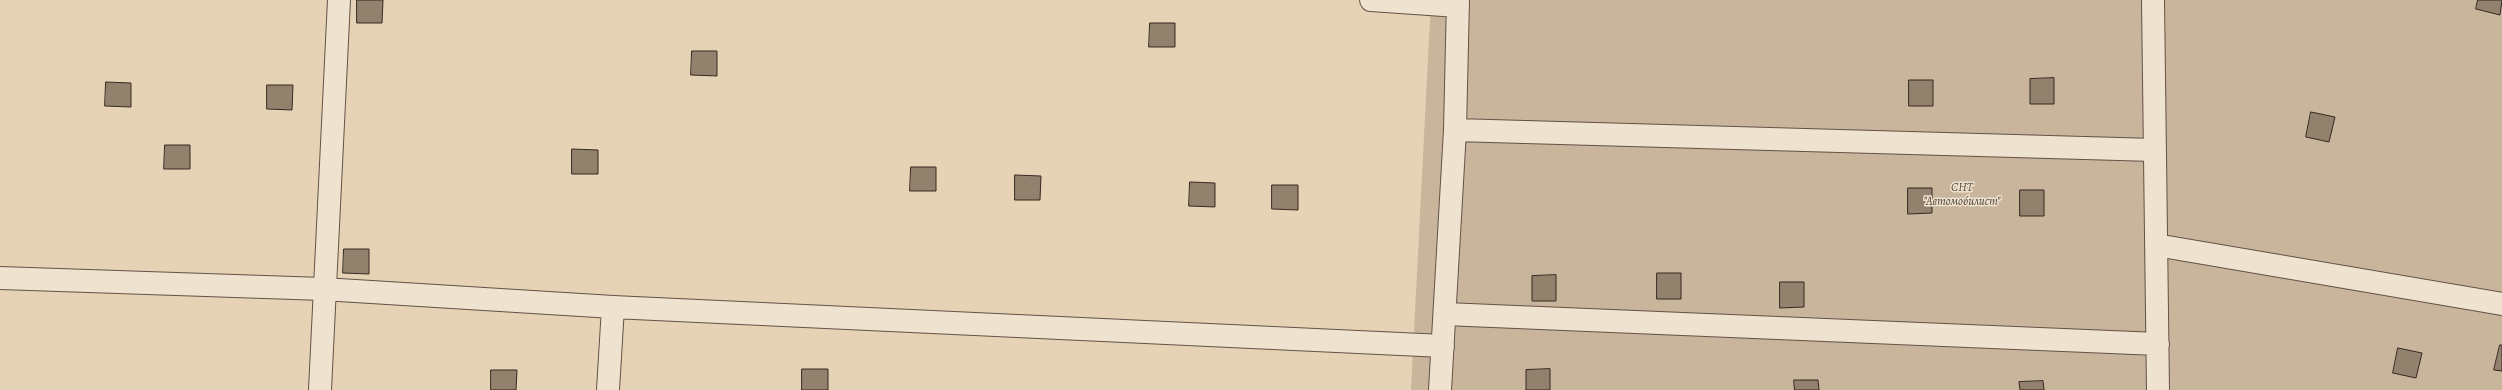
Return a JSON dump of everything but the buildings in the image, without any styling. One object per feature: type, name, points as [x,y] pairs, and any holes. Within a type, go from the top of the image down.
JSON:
[{"type":"street","points":[[320,390],[323,289],[339,0]]},
{"type":"street","points":[[1371,0],[1458,3],[1455,130],[1444,346],[1440,390]]},
{"type":"street","points":[[2153,0],[2158,390]]},
{"type":"street","points":[[1455,130],[2154,150]]},
{"type":"street","points":[[2156,245],[2502,304]]},
{"type":"street","points":[[0,278],[323,289],[613,307],[1444,346]]},
{"type":"street","points":[[608,390],[613,307]]},
{"type":"street","points":[[1445,314],[2158,344]]},
{"type":"green space","name":"СНТ \"Автомобилист\"","points":[[1431,0],[2502,0],[2502,390],[1411,390]]}]
